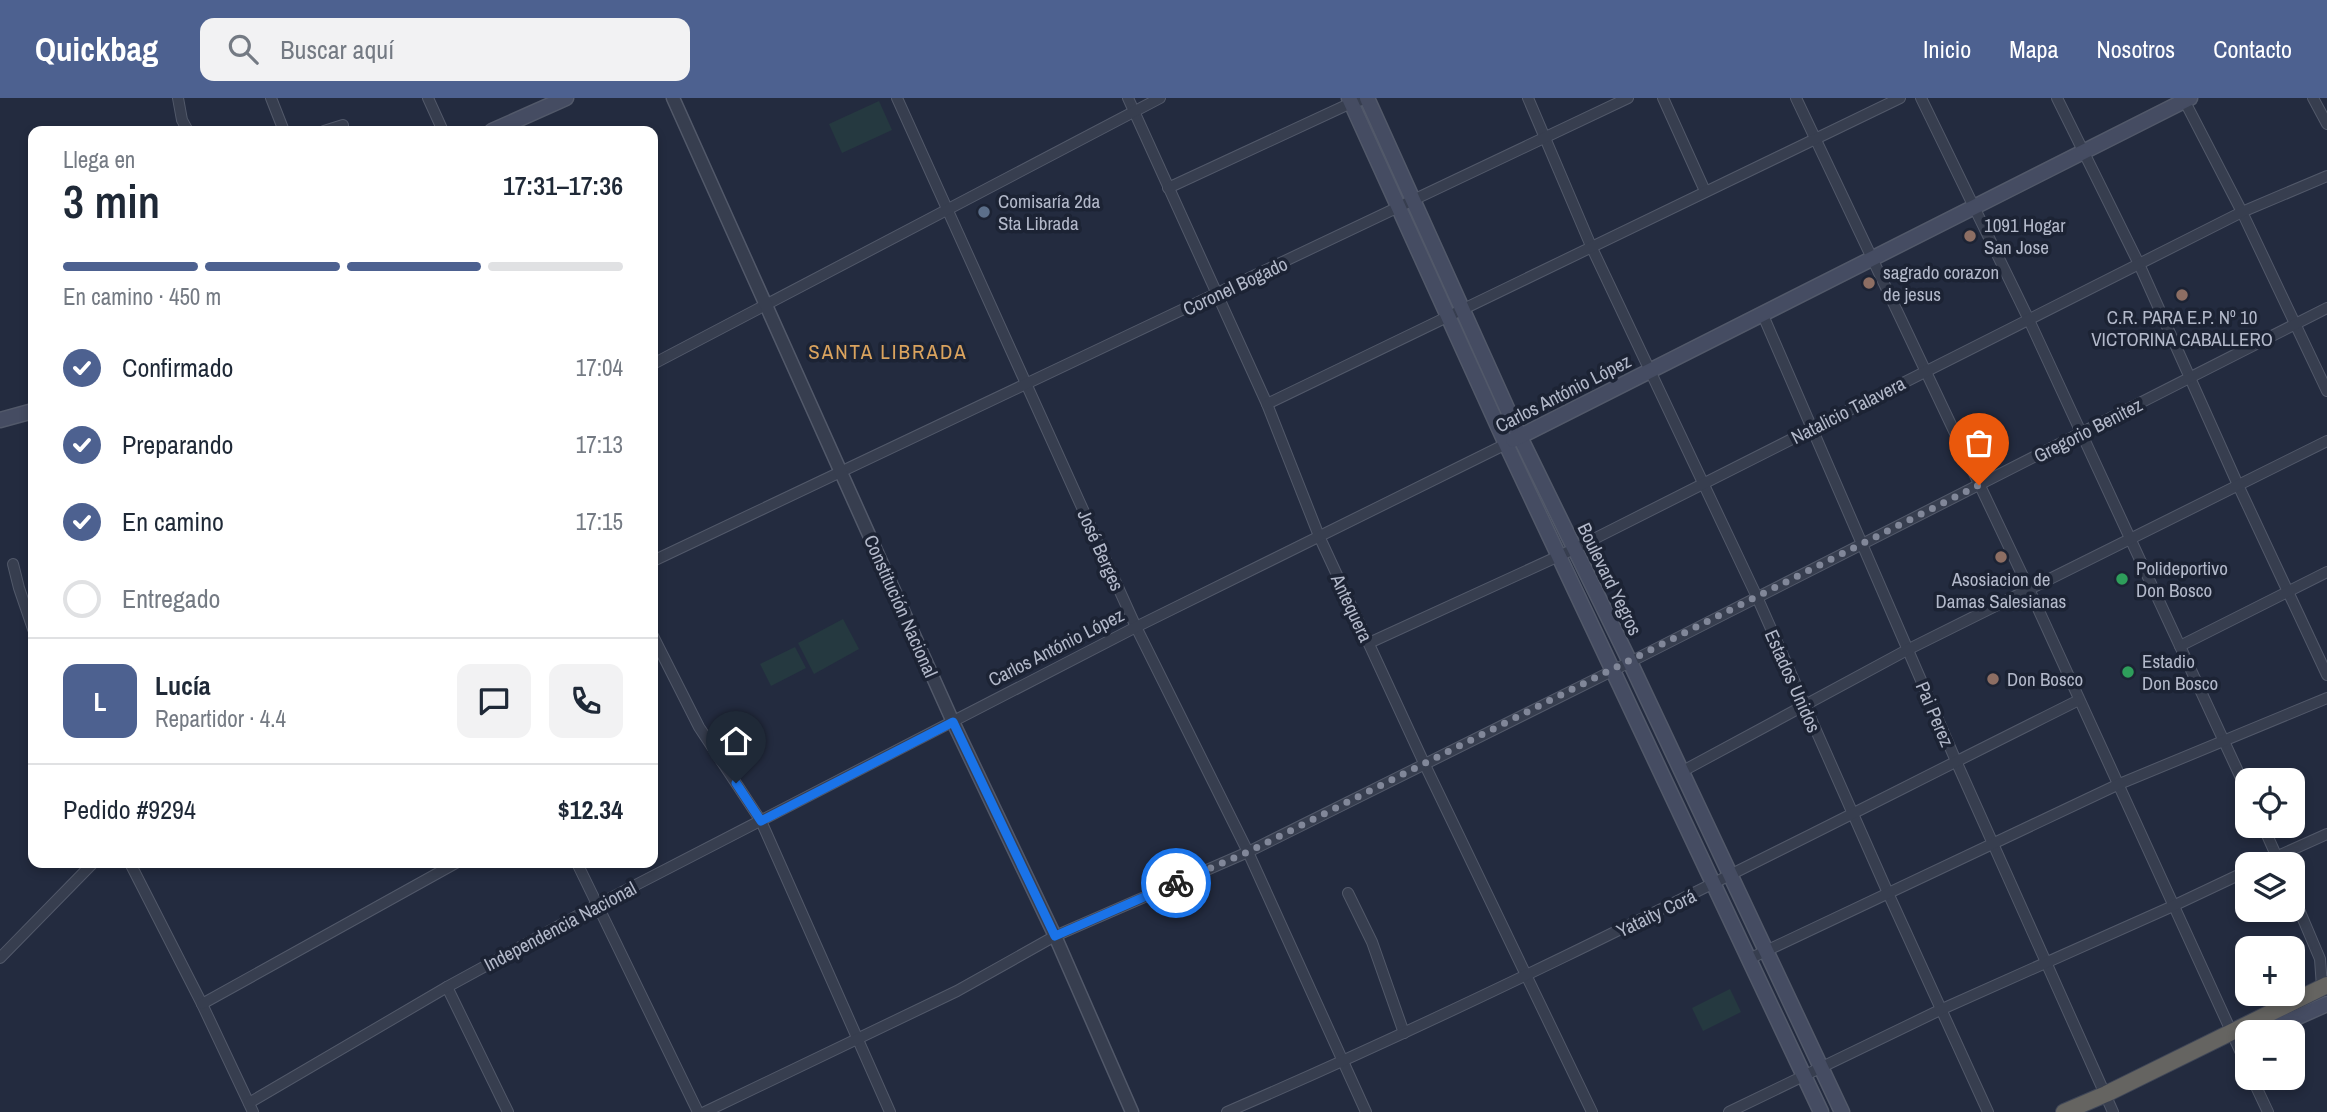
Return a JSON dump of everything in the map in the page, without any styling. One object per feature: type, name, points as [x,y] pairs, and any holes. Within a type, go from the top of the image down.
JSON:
[{"type":"highway","points":[[2257,1020],[2325,986]]},
{"type":"highway","points":[[2064,1112],[2235,1031]]},
{"type":"main road","points":[[503,126],[566,98]]},
{"type":"main road","name":"Boulevard Yegros","points":[[1368,98],[1520,437],[1630,662],[1842,1112]]},
{"type":"main road","name":"Carlos António López","points":[[1506,444],[2186,99]]},
{"type":"main road","name":"Boulevard Yegros","points":[[1350,100],[1506,444],[1821,1112]]},
{"type":"main road","points":[[0,420],[28,412]]},
{"type":"main road","points":[[2295,1020],[2327,1004]]},
{"type":"street","points":[[178,98],[185,126]]},
{"type":"street","points":[[271,98],[282,126]]},
{"type":"street","points":[[428,98],[441,126]]},
{"type":"street","name":"Constitución Nacional","points":[[673,98],[953,722],[1055,936],[1132,1112]]},
{"type":"street","name":"José Berges","points":[[897,98],[1136,627],[1248,852],[1366,1112]]},
{"type":"street","name":"Antequera","points":[[1128,98],[1267,404],[1319,536],[1424,763],[1592,1112]]},
{"type":"street","points":[[658,361],[1160,98]]},
{"type":"street","points":[[1168,188],[1350,100],[1368,98]]},
{"type":"street","name":"Estados Unidos","points":[[1528,98],[1591,246],[1757,597],[1852,814],[1988,1112]]},
{"type":"street","name":"Coronel Bogado","points":[[658,560],[1628,98]]},
{"type":"street","points":[[1663,98],[1705,191]]},
{"type":"street","points":[[1796,98],[2029,589],[2235,1039]]},
{"type":"street","points":[[1267,404],[1900,98]]},
{"type":"street","points":[[1921,98],[2029,320],[2236,768]]},
{"type":"street","points":[[2057,98],[2139,264],[2327,675]]},
{"type":"street","points":[[2314,98],[2327,124]]},
{"type":"street","points":[[2186,99],[2327,391]]},
{"type":"street","name":"Natalicio Talavera","points":[[1369,643],[1559,557],[2242,212],[2327,176]]},
{"type":"street","name":"Gregorio Benitez","points":[[705,1112],[957,991],[1055,936],[1248,852],[1630,662],[2327,308]]},
{"type":"street","name":"Pai Perez","points":[[1762,313],[1956,761],[2113,1112]]},
{"type":"street","points":[[1681,772],[1908,650],[2327,441]]},
{"type":"street","name":"Carlos António López","points":[[953,722],[1136,627],[1506,444]]},
{"type":"street","points":[[13,564],[28,614]]},
{"type":"street","points":[[2180,646],[2327,572]]},
{"type":"street","points":[[658,646],[699,727],[761,821],[890,1112]]},
{"type":"street","points":[[1748,959],[2117,785],[2327,698]]},
{"type":"street","name":"Yataity Corá","points":[[1227,1112],[1344,1061],[1714,885],[2079,700]]},
{"type":"street","name":"Independencia Nacional","points":[[251,1108],[447,987],[597,905],[953,722]]},
{"type":"street","points":[[2295,852],[2327,834]]},
{"type":"street","points":[[0,958],[88,868]]},
{"type":"street","points":[[133,868],[251,1108]]},
{"type":"street","points":[[202,1004],[447,868]]},
{"type":"street","points":[[579,868],[698,1112]]},
{"type":"street","points":[[1729,1112],[1940,1010],[2235,877]]},
{"type":"street","points":[[1348,893],[1372,942],[1404,1033]]},
{"type":"street","points":[[2304,922],[2320,959],[2325,986]]},
{"type":"street","points":[[447,987],[508,1112]]},
{"type":"street","points":[[2258,1090],[2268,1112]]},
{"type":"shaded area","points":[[879,101],[892,130],[842,153],[829,124]]},
{"type":"shaded area","points":[[843,619],[859,649],[814,674],[798,643]]},
{"type":"shaded area","points":[[795,647],[806,668],[771,686],[760,664]]},
{"type":"shaded area","points":[[1730,989],[1741,1012],[1703,1031],[1692,1008]]},
{"type":"way so far","points":[[1176,883],[1248,852],[1979,485]]},
{"type":"place","name":"Comisaría 2da Sta Librada","points":[[984,212]]},
{"type":"place","name":"1091 Hogar San Jose","points":[[1970,236]]},
{"type":"place","name":"sagrado corazon de jesus","points":[[1869,283]]},
{"type":"place","name":"C.R. PARA E.P. Nº 10 VICTORINA CABALLERO","points":[[2182,295]]},
{"type":"place","name":"Asosiacion de Damas Salesianas","points":[[2001,557]]},
{"type":"place","name":"Polideportivo Don Bosco","points":[[2122,579]]},
{"type":"place","name":"Estadio Don Bosco","points":[[2128,672]]},
{"type":"place","name":"Don Bosco","points":[[1993,679]]},
{"type":"district","name":"SANTA LIBRADA","points":[[888,352]]},
{"type":"route","points":[[736,783],[761,821],[953,722],[1055,936],[1176,883]]}]
